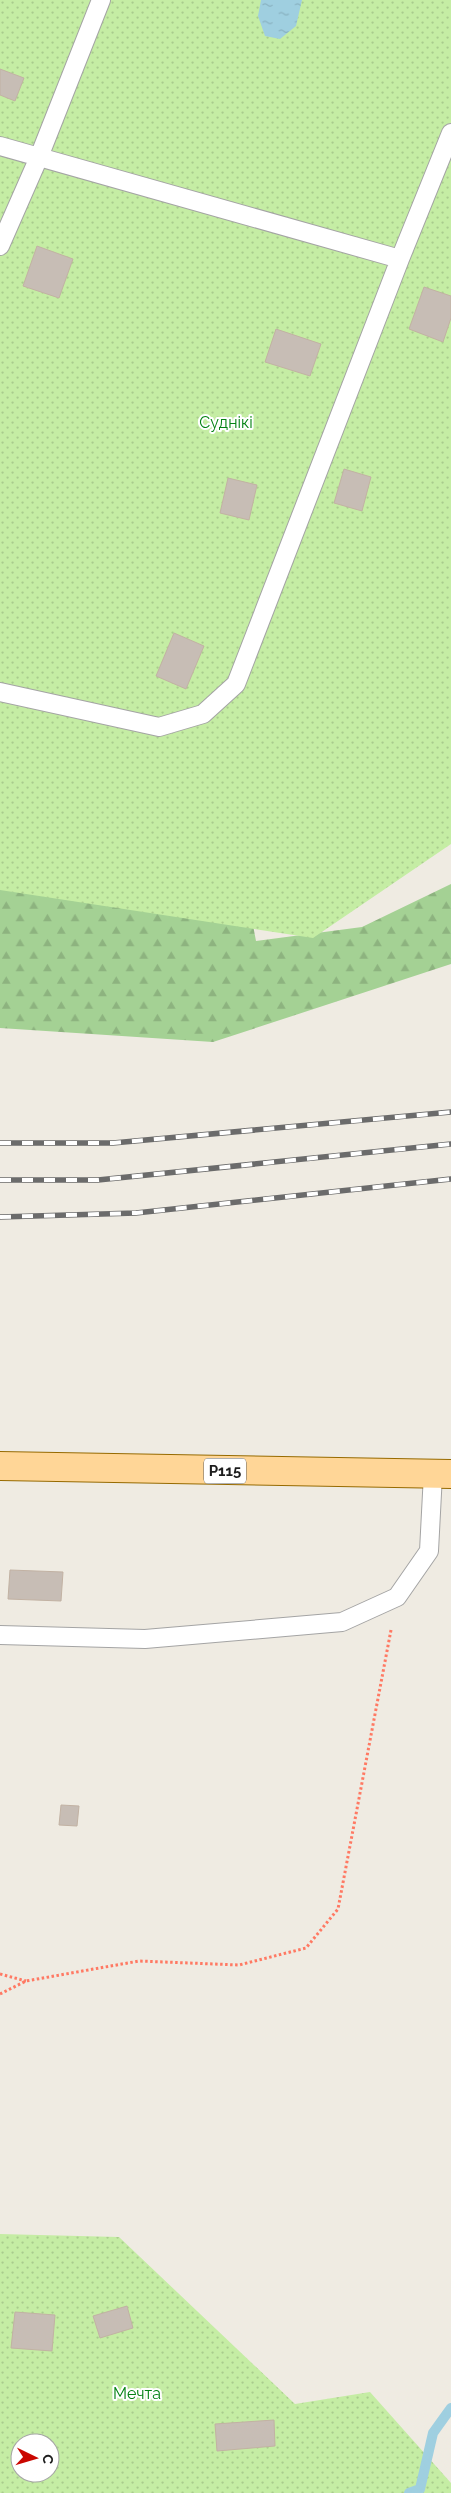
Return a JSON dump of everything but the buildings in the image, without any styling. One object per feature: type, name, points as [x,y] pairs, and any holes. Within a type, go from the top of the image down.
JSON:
[{"type":"main road","name":"Р115","points":[[0,1466],[442,1474]]},
{"type":"lane","points":[[0,246],[101,0]]},
{"type":"lane","points":[[0,692],[158,727],[203,714],[236,684],[400,259],[451,133]]},
{"type":"lane","points":[[0,146],[400,259]]},
{"type":"lane","points":[[0,1635],[145,1639],[342,1622],[397,1597],[429,1551],[442,1474]]},
{"type":"path","points":[[0,1994],[26,1982],[139,1961],[239,1965],[306,1948],[338,1909],[397,1597]]},
{"type":"path","points":[[0,1974],[26,1982]]},
{"type":"green space","name":"Суднікі","points":[[0,0],[451,0],[451,844],[313,938],[0,890]]},
{"type":"green space","points":[[0,737],[242,868],[256,941],[362,927],[451,884],[451,964],[213,1042],[0,1028]]},
{"type":"green space","name":"Мечта","points":[[0,2234],[119,2237],[295,2404],[370,2392],[451,2483],[451,2493],[0,2493]]},
{"type":"water","points":[[261,0],[302,0],[296,26],[280,39],[265,36],[258,16]]},
{"type":"waterway","points":[[409,2493],[420,2489],[433,2433],[451,2408]]},
{"type":"railway","points":[[0,1143],[113,1143],[451,1112]]},
{"type":"railway","points":[[0,1180],[98,1180],[451,1144]]},
{"type":"railway","points":[[0,1217],[136,1213],[451,1179]]}]
